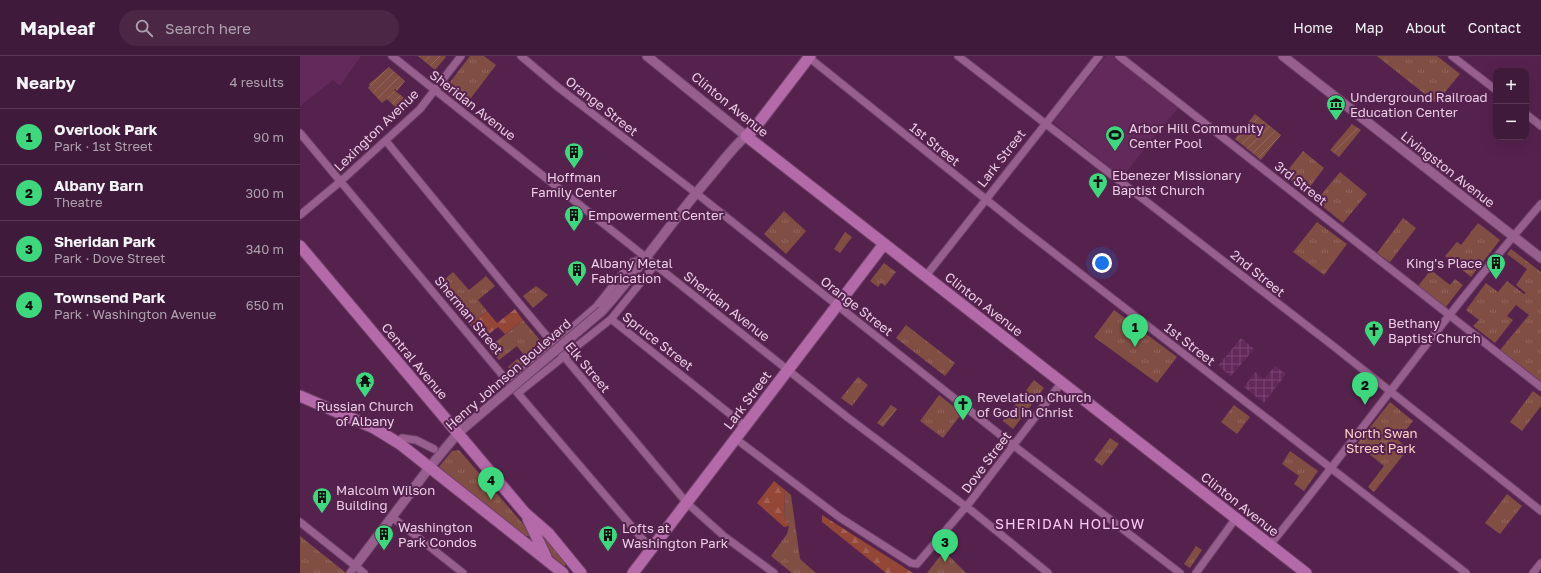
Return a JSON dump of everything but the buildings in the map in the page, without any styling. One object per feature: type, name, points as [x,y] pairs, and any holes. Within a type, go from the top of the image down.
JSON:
[{"type":"main road","name":"Henry Johnson Boulevard","points":[[746,136],[754,129],[809,56]]},
{"type":"main road","name":"Clinton Avenue","points":[[746,136],[1306,573]]},
{"type":"main road","name":"Lark Street","points":[[633,573],[884,244]]},
{"type":"main road","name":"Central Avenue","points":[[300,246],[525,513],[549,534],[581,573]]},
{"type":"main road","points":[[300,396],[374,428],[400,444],[563,573]]},
{"type":"main road","name":"Central Avenue","points":[[525,513],[547,560]]},
{"type":"street","name":"Sheridan Avenue","points":[[392,56],[788,370],[966,507],[1048,573]]},
{"type":"street","name":"Lexington Avenue","points":[[300,215],[341,181],[420,109],[461,56]]},
{"type":"street","name":"Orange Street","points":[[521,56],[564,92],[696,194],[1013,445],[1180,573]]},
{"type":"street","name":"Clinton Avenue","points":[[647,56],[746,136]]},
{"type":"street","name":"1st Street","points":[[809,56],[986,200],[1466,573]]},
{"type":"street","name":"2nd Street","points":[[958,56],[1332,344],[1390,392],[1541,511]]},
{"type":"street","name":"Lark Street","points":[[925,276],[1099,56]]},
{"type":"street","name":"3rd Street","points":[[1119,56],[1541,387]]},
{"type":"street","name":"Livingston Avenue","points":[[1283,56],[1541,258]]},
{"type":"street","points":[[1452,56],[1493,88]]},
{"type":"street","points":[[1529,116],[1541,126]]},
{"type":"street","name":"Sherman Street","points":[[300,132],[509,383],[651,549]]},
{"type":"street","name":"Henry Johnson Boulevard","points":[[353,569],[429,468],[458,433],[602,310],[647,258],[696,194],[738,143],[746,136]]},
{"type":"street","name":"Elk Street","points":[[386,141],[687,503],[725,537],[774,573]]},
{"type":"street","points":[[1270,545],[1331,469],[1449,316],[1513,236],[1541,204]]},
{"type":"street","name":"Henry Johnson Boulevard","points":[[509,383],[555,345],[596,307],[632,262],[647,258]]},
{"type":"street","name":"Spruce Street","points":[[655,265],[611,319],[745,426]]},
{"type":"street","name":"Henry Johnson Boulevard","points":[[518,393],[563,355],[611,319]]},
{"type":"street","name":"Dove Street","points":[[736,439],[839,517],[911,563],[917,564],[966,507],[1062,382]]},
{"type":"street","points":[[402,438],[416,440],[434,449]]},
{"type":"street","points":[[392,517],[463,573]]},
{"type":"street","points":[[1196,573],[1236,518]]},
{"type":"street","points":[[300,522],[353,569],[364,573]]},
{"type":"street","points":[[1533,573],[1541,563]]},
{"type":"shaded area","points":[[300,56],[361,56],[340,86],[333,80],[300,106]]},
{"type":"shaded area","points":[[1106,56],[1113,56],[1178,108],[1122,177],[1053,122]]},
{"type":"shaded area","points":[[1241,338],[1254,349],[1231,376],[1218,366]]},
{"type":"shaded area","points":[[1275,366],[1286,374],[1264,403],[1244,387],[1255,372],[1264,379]]},
{"type":"green space","points":[[418,56],[445,56],[446,57],[435,70]]},
{"type":"green space","points":[[470,56],[484,56],[496,65],[465,106],[444,90]]},
{"type":"green space","points":[[1377,56],[1437,56],[1460,74],[1436,103]]},
{"type":"green space","points":[[389,67],[405,81],[397,91],[395,89],[394,90],[408,101],[400,112],[387,99],[382,103],[368,88],[370,86],[369,84]]},
{"type":"green space","points":[[1255,114],[1281,135],[1261,160],[1235,139]]},
{"type":"green space","points":[[1352,124],[1361,130],[1339,157],[1330,150]]},
{"type":"green space","points":[[1303,151],[1324,168],[1306,192],[1284,175]]},
{"type":"green space","points":[[1340,172],[1367,194],[1343,223],[1316,201]]},
{"type":"green space","points":[[784,211],[806,231],[786,254],[764,234]]},
{"type":"green space","points":[[1403,218],[1416,228],[1390,262],[1377,253]]},
{"type":"green space","points":[[1317,222],[1347,244],[1324,275],[1293,252]]},
{"type":"green space","points":[[1478,223],[1500,240],[1471,277],[1445,256],[1457,242],[1461,245]]},
{"type":"green space","points":[[845,232],[852,237],[840,253],[834,249]]},
{"type":"green space","points":[[1511,249],[1541,272],[1541,382],[1500,350],[1529,315],[1516,305],[1507,316],[1513,320],[1495,343],[1473,326],[1479,320],[1466,310],[1486,283],[1498,292],[1507,281],[1524,294],[1526,293],[1516,285],[1527,269],[1507,254]]},
{"type":"green space","points":[[884,263],[896,272],[885,286],[881,283],[878,287],[870,281]]},
{"type":"green space","points":[[1431,270],[1450,285],[1455,279],[1463,285],[1445,308],[1418,286]]},
{"type":"green space","points":[[453,272],[469,290],[486,276],[495,286],[478,300],[487,311],[470,325],[437,286]]},
{"type":"green space","points":[[536,286],[548,295],[533,308],[523,296]]},
{"type":"green space","points":[[515,309],[523,320],[505,334],[498,327],[482,339],[470,325],[487,311],[497,323]]},
{"type":"green space","points":[[1114,310],[1177,357],[1157,383],[1094,337]]},
{"type":"green space","points":[[523,320],[545,346],[512,372],[508,367],[523,354],[517,346],[499,360],[488,348]]},
{"type":"green space","points":[[906,325],[955,363],[945,376],[896,338]]},
{"type":"green space","points":[[858,377],[868,385],[852,406],[841,398]]},
{"type":"green space","points":[[1034,380],[1044,388],[1013,429],[1003,421]]},
{"type":"green space","points":[[1533,391],[1541,397],[1541,406],[1522,431],[1510,422]]},
{"type":"green space","points":[[939,395],[962,413],[943,438],[920,421]]},
{"type":"green space","name":"North Swan Street Park","points":[[1390,402],[1413,421],[1398,440],[1408,449],[1374,492],[1368,487],[1384,466],[1357,444]]},
{"type":"green space","points":[[891,405],[897,409],[883,427],[877,423]]},
{"type":"green space","points":[[1234,405],[1250,417],[1237,434],[1221,422]]},
{"type":"green space","points":[[1110,438],[1119,444],[1102,466],[1094,460]]},
{"type":"green space","points":[[1392,442],[1402,450],[1392,461],[1382,454]]},
{"type":"green space","points":[[459,450],[531,533],[531,536],[525,536],[438,468],[452,451]]},
{"type":"green space","points":[[1290,451],[1318,471],[1304,491],[1294,484],[1299,476],[1282,464]]},
{"type":"green space","points":[[774,481],[785,490],[784,516],[789,526],[784,527],[757,503]]},
{"type":"green space","points":[[785,490],[791,495],[800,559],[816,573],[792,573],[771,556],[787,534],[789,526],[784,516]]},
{"type":"green space","points":[[1507,494],[1522,506],[1500,534],[1485,523]]},
{"type":"green space","points":[[822,515],[913,573],[886,573],[822,522]]},
{"type":"green space","points":[[542,532],[568,563],[564,566],[549,553],[540,534]]},
{"type":"green space","points":[[300,536],[346,573],[300,573]]},
{"type":"green space","points":[[1196,546],[1202,550],[1190,568],[1184,564]]},
{"type":"green space","points":[[944,551],[966,573],[927,573]]},
{"type":"place","name":"Underground Railroad Education Center","points":[[1336,121]]},
{"type":"place","name":"Arbor Hill Community Center Pool","points":[[1115,152]]},
{"type":"place","name":"Hoffman Family Center","points":[[574,169]]},
{"type":"place","name":"Ebenezer Missionary Baptist Church","points":[[1098,199]]},
{"type":"place","name":"Empowerment Center","points":[[574,232]]},
{"type":"place","name":"King's Place","points":[[1496,280]]},
{"type":"place","name":"Albany Metal Fabrication","points":[[577,287]]},
{"type":"place","name":"Overlook Park","points":[[1135,347]]},
{"type":"place","name":"Bethany Baptist Church","points":[[1374,347]]},
{"type":"place","name":"Russian Church of Albany","points":[[365,398]]},
{"type":"place","name":"Albany Barn","points":[[1365,405]]},
{"type":"place","name":"Revelation Church of God in Christ","points":[[963,421]]},
{"type":"place","name":"Townsend Park","points":[[491,500]]},
{"type":"place","name":"Malcolm Wilson Building","points":[[322,514]]},
{"type":"place","name":"Washington Park Condos","points":[[384,551]]},
{"type":"place","name":"Lofts at Washington Park","points":[[608,552]]},
{"type":"place","name":"Sheridan Park","points":[[945,562]]},
{"type":"district","name":"SHERIDAN HOLLOW","points":[[1070,524]]}]
